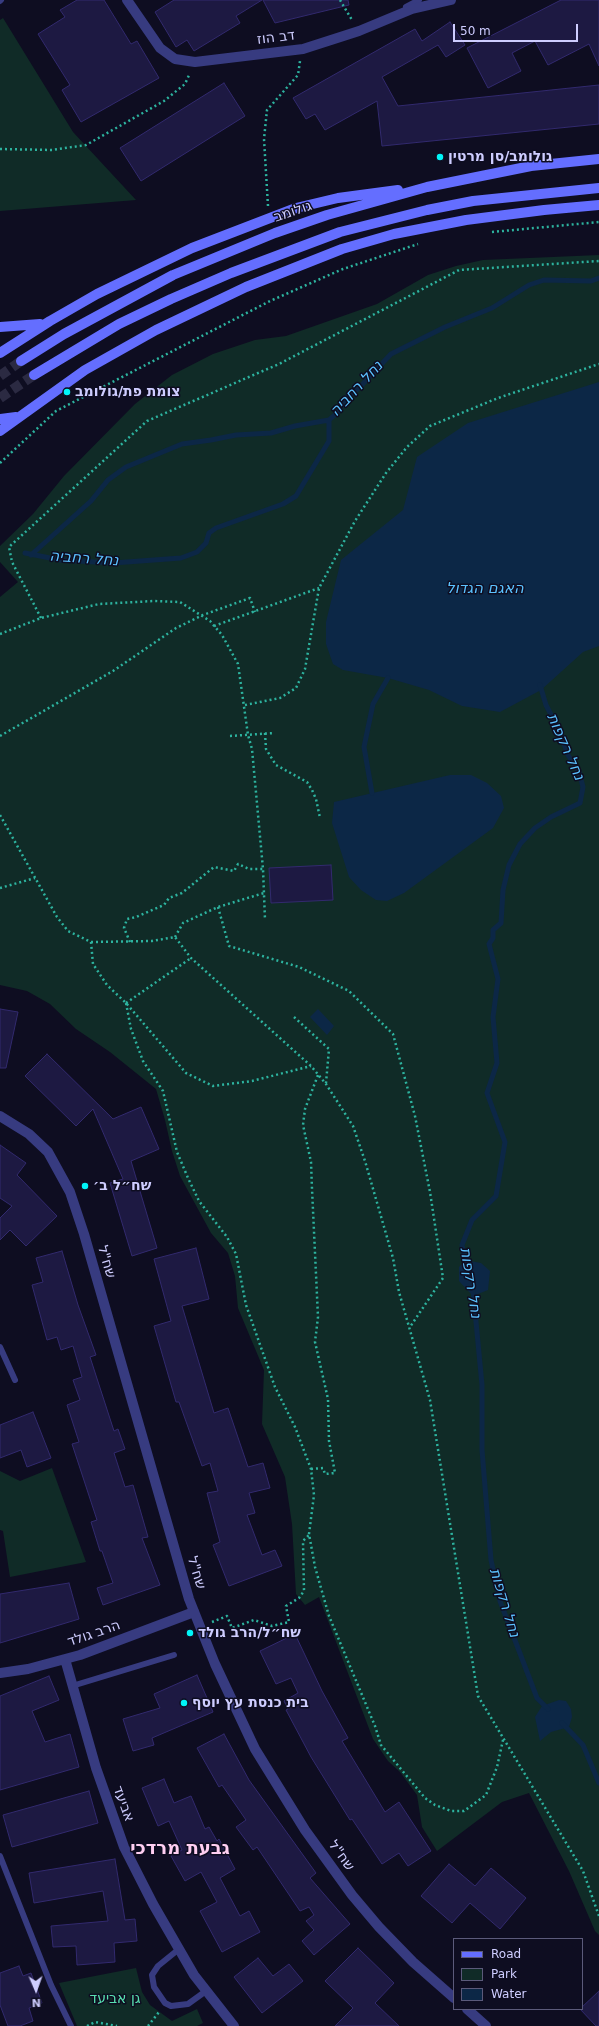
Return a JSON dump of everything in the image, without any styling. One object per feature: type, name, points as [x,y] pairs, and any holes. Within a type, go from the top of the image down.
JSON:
[{"type":"main road","name":"גולומב","points":[[21,361],[126,298],[173,275],[226,251],[327,215],[427,187],[531,166],[599,159]]},
{"type":"main road","points":[[0,353],[50,321],[136,274],[192,248],[268,218],[296,208],[338,198],[378,191],[427,187]]},
{"type":"main road","points":[[34,375],[119,324],[171,299],[231,273],[340,232],[427,210],[473,201],[599,188]]},
{"type":"main road","points":[[0,431],[86,370],[156,330],[246,287],[342,249],[394,234],[466,220],[599,205]]},
{"type":"main road","points":[[0,327],[29,326],[50,321]]},
{"type":"main road","points":[[0,419],[18,417]]},
{"type":"street","name":"דב הוז","points":[[126,0],[160,48],[176,59],[195,62],[303,49],[359,31],[389,17],[412,9],[451,0]]},
{"type":"street","name":"שח\"ל","points":[[0,1116],[29,1134],[48,1152],[70,1192],[84,1234],[183,1580],[194,1612],[230,1698],[255,1749],[305,1830],[333,1870],[379,1927],[413,1962],[453,1997]]},
{"type":"street","name":"הרב גולד","points":[[0,1673],[28,1669],[65,1659],[194,1612]]},
{"type":"street","name":"אביעד","points":[[65,1659],[96,1768],[124,1847],[152,1904],[179,1949],[206,1991],[234,2026]]},
{"type":"street","points":[[468,2010],[486,2026]]},
{"type":"lane","points":[[389,17],[419,0]]},
{"type":"lane","points":[[0,1347],[15,1380]]},
{"type":"lane","points":[[72,1686],[174,1655]]},
{"type":"lane","points":[[0,1856],[51,1985],[72,2026]]},
{"type":"lane","points":[[179,1949],[158,1966],[152,1975],[154,1987],[165,2003],[171,2006],[188,2004],[206,1991]]},
{"type":"path","points":[[340,0],[359,31]]},
{"type":"path","points":[[268,218],[264,139],[267,110],[298,75],[303,49]]},
{"type":"path","points":[[0,149],[52,150],[86,145],[164,101],[185,84],[195,62]]},
{"type":"path","points":[[484,232],[599,222]]},
{"type":"path","points":[[0,463],[56,411],[270,301],[343,269],[426,242]]},
{"type":"path","points":[[41,618],[12,562],[10,547],[147,421],[279,364],[459,270],[599,261]]},
{"type":"path","points":[[245,705],[280,698],[296,688],[305,669],[319,588],[355,521],[386,473],[407,447],[430,426],[498,398],[599,364]]},
{"type":"path","points":[[214,626],[319,588]]},
{"type":"path","points":[[0,736],[112,671],[176,628],[203,615],[250,598],[254,612]]},
{"type":"path","points":[[0,634],[41,618],[99,604],[154,600],[180,602],[203,615],[214,626],[222,635],[238,664],[245,705],[248,735],[252,749],[265,920]]},
{"type":"path","points":[[230,736],[274,733]]},
{"type":"path","points":[[265,734],[266,749],[276,765],[307,782],[316,799],[320,818]]},
{"type":"path","points":[[0,815],[57,917],[68,931],[77,937],[91,942],[130,942],[175,937]]},
{"type":"path","points":[[130,942],[124,928],[127,919],[136,917],[164,905],[169,898],[182,893],[214,867],[234,871],[238,864],[249,869],[262,869]]},
{"type":"path","points":[[0,888],[35,878]]},
{"type":"path","points":[[175,937],[183,923],[218,907],[264,893]]},
{"type":"path","points":[[218,907],[229,946],[299,967],[349,991],[393,1034],[417,1124],[430,1192],[443,1278],[409,1327]]},
{"type":"path","points":[[175,937],[191,958],[311,1066],[326,1084],[352,1126],[365,1162],[393,1258],[399,1292],[430,1400],[478,1696],[583,1871],[599,1916]]},
{"type":"path","points":[[91,942],[93,964],[107,985],[126,1003],[186,1073],[213,1086],[252,1081],[311,1066]]},
{"type":"path","points":[[126,1003],[191,958]]},
{"type":"path","points":[[126,1003],[131,1029],[143,1061],[163,1091],[177,1152],[188,1178],[199,1201],[226,1237],[236,1254],[246,1305],[275,1387],[296,1426],[311,1469],[314,1495],[309,1534],[315,1567],[329,1616],[375,1726],[381,1745],[425,1798],[435,1805],[451,1811],[464,1811],[486,1796],[490,1788],[503,1739]]},
{"type":"path","points":[[294,1017],[329,1049],[326,1084]]},
{"type":"path","points":[[311,1469],[323,1468],[325,1474],[335,1473],[329,1441],[328,1399],[315,1342],[318,1317],[311,1162],[303,1126],[305,1109],[318,1074]]},
{"type":"path","points":[[227,1616],[232,1628],[254,1620],[272,1626],[289,1622],[286,1606],[299,1598],[304,1591],[302,1541],[309,1534]]},
{"type":"path","points":[[148,2026],[165,2003]]},
{"type":"path","points":[[87,2026],[94,2022],[117,2026]]},
{"type":"green space","points":[[3,18],[73,132],[136,200],[0,211],[0,20]]},
{"type":"green space","points":[[599,255],[599,1935],[595,1931],[569,1871],[529,1793],[502,1802],[437,1851],[422,1827],[417,1795],[400,1772],[388,1761],[373,1739],[319,1597],[305,1605],[296,1594],[292,1524],[285,1477],[262,1424],[264,1370],[238,1308],[235,1276],[228,1253],[211,1233],[180,1176],[156,1089],[110,1052],[76,1029],[50,1004],[27,991],[0,985],[0,597],[18,582],[0,562],[0,546],[33,514],[64,476],[135,404],[172,375],[213,354],[255,340],[286,336],[377,304],[428,275],[456,266],[483,260]]},
{"type":"green space","points":[[52,1468],[86,1562],[10,1577],[3,1531],[0,1530],[0,1471],[20,1481]]},
{"type":"green space","name":"גן אביעד","points":[[136,1968],[142,1992],[150,2005],[172,2021],[197,2009],[203,2023],[197,2026],[77,2026],[59,1983]]},
{"type":"water","name":"האגם הגדול","points":[[599,382],[599,646],[583,652],[541,690],[500,712],[462,706],[429,690],[388,678],[343,670],[333,664],[326,644],[326,622],[341,560],[403,510],[417,457],[468,423]]},
{"type":"water","points":[[450,775],[471,775],[487,783],[501,796],[504,808],[493,828],[404,893],[387,901],[376,900],[361,890],[349,877],[332,823],[334,802]]},
{"type":"water","points":[[318,1009],[334,1026],[327,1035],[310,1017]]},
{"type":"water","points":[[470,1261],[481,1263],[490,1271],[488,1290],[473,1296],[459,1281],[459,1267],[463,1263]]},
{"type":"water","points":[[559,1700],[566,1701],[571,1709],[572,1717],[569,1727],[551,1732],[540,1741],[535,1717],[542,1706]]},
{"type":"building","points":[[77,0],[104,0],[131,44],[137,41],[159,78],[81,122],[62,90],[70,85],[38,34],[65,17],[60,10]]},
{"type":"building","points":[[174,0],[262,0],[236,16],[240,23],[194,51],[187,40],[176,47],[155,12]]},
{"type":"building","points":[[263,0],[348,0],[349,5],[275,23]]},
{"type":"building","points":[[561,0],[599,0],[599,66],[589,44],[548,65],[535,41],[512,53],[521,71],[488,88],[467,48]]},
{"type":"building","points":[[450,22],[465,45],[446,57],[438,45],[382,77],[398,106],[599,85],[599,124],[382,146],[377,101],[325,130],[315,114],[306,119],[293,98],[415,29],[422,41]]},
{"type":"building","points":[[224,83],[245,116],[141,181],[120,148]]},
{"type":"building","points":[[331,865],[333,900],[271,903],[269,868]]},
{"type":"building","points":[[0,1009],[18,1012],[6,1068],[0,1068]]},
{"type":"building","points":[[47,1054],[113,1119],[141,1107],[159,1149],[131,1161],[157,1248],[132,1256],[110,1183],[123,1179],[93,1109],[76,1126],[25,1076]]},
{"type":"building","points":[[0,1145],[26,1163],[17,1175],[57,1216],[26,1246],[10,1230],[0,1240],[0,1218],[12,1206],[0,1198]]},
{"type":"building","points":[[196,1248],[209,1299],[182,1306],[214,1413],[228,1408],[248,1467],[263,1463],[270,1488],[249,1493],[255,1513],[247,1515],[262,1555],[275,1550],[282,1566],[229,1586],[213,1545],[220,1542],[207,1493],[218,1491],[210,1463],[202,1466],[179,1402],[176,1402],[154,1326],[171,1321],[154,1259]]},
{"type":"building","points":[[62,1251],[78,1305],[96,1355],[90,1357],[114,1431],[118,1429],[125,1449],[114,1453],[125,1487],[133,1485],[148,1537],[142,1538],[160,1585],[103,1605],[97,1588],[113,1583],[102,1551],[100,1551],[91,1522],[97,1520],[72,1444],[79,1442],[67,1405],[80,1400],[73,1380],[82,1377],[73,1346],[61,1350],[57,1337],[47,1340],[32,1285],[43,1282],[36,1258]]},
{"type":"building","points":[[33,1412],[51,1458],[27,1467],[21,1450],[0,1458],[0,1425]]},
{"type":"building","points":[[69,1583],[79,1619],[0,1643],[0,1594]]},
{"type":"building","points":[[295,1634],[322,1691],[348,1738],[342,1741],[385,1812],[399,1802],[431,1851],[408,1866],[399,1853],[382,1864],[352,1819],[350,1820],[311,1757],[286,1710],[288,1709],[284,1701],[298,1693],[291,1678],[276,1684],[260,1651]]},
{"type":"building","name":"בית כנסת עץ יוסף","points":[[197,1675],[213,1712],[152,1738],[154,1745],[133,1751],[123,1719],[160,1708],[154,1694]]},
{"type":"building","points":[[49,1676],[59,1700],[32,1711],[45,1742],[70,1734],[79,1767],[0,1790],[0,1696]]},
{"type":"building","points":[[224,1734],[249,1780],[316,1873],[310,1878],[350,1924],[314,1955],[302,1941],[314,1930],[306,1921],[314,1915],[309,1907],[300,1911],[257,1847],[253,1850],[236,1827],[246,1820],[222,1785],[219,1787],[197,1748]]},
{"type":"building","points":[[164,1779],[174,1803],[191,1796],[205,1829],[209,1827],[217,1841],[219,1839],[235,1869],[220,1878],[240,1916],[249,1911],[260,1932],[222,1952],[200,1911],[217,1902],[201,1872],[185,1881],[171,1856],[182,1850],[169,1821],[158,1826],[142,1788]]},
{"type":"building","points":[[89,1791],[98,1823],[12,1847],[3,1815]]},
{"type":"building","points":[[115,1859],[125,1920],[135,1919],[137,1941],[114,1943],[115,1962],[77,1965],[76,1946],[53,1947],[51,1926],[108,1921],[103,1891],[34,1903],[29,1873]]},
{"type":"building","points":[[449,1864],[475,1886],[491,1868],[526,1898],[500,1929],[470,1903],[452,1923],[421,1896]]},
{"type":"building","points":[[358,1948],[394,1983],[375,2003],[399,2026],[335,2026],[353,2008],[325,1981]]},
{"type":"building","points":[[258,1958],[273,1976],[289,1964],[303,1981],[262,2013],[234,1977]]},
{"type":"building","points":[[19,1966],[23,1976],[31,1973],[42,2003],[29,2008],[33,2021],[20,2026],[8,2026],[0,2005],[0,1973]]},
{"type":"building","points":[[599,1991],[599,2026],[596,2026],[581,2010],[583,2010],[583,2006]]},
{"type":"waterway","name":"נחל רחביה","points":[[25,553],[60,560],[113,563],[181,558],[197,552],[206,543],[209,533],[216,528],[283,504],[296,496],[329,441],[329,420],[338,412],[346,398],[359,388],[391,354],[445,327],[492,308],[529,285],[544,280],[591,281],[599,278]]},
{"type":"waterway","points":[[31,555],[91,501],[108,480],[126,467],[182,444],[236,435],[271,433],[295,426],[329,420]]},
{"type":"waterway","points":[[372,793],[364,747],[373,704],[388,678]]},
{"type":"waterway","name":"נחל רקפות","points":[[467,1267],[462,1245],[472,1220],[496,1196],[505,1142],[487,1093],[497,1063],[493,1017],[498,979],[489,944],[493,938],[493,930],[501,923],[503,890],[509,865],[520,844],[535,828],[551,817],[580,803],[583,787],[579,772],[568,755],[558,728],[546,705],[540,685]]},
{"type":"waterway","name":"נחל רקפות","points":[[473,1290],[482,1385],[482,1450],[491,1560],[500,1601],[537,1698],[548,1709]]},
{"type":"waterway","name":"נחל רקפות","points":[[562,1723],[583,1745],[599,1783]]},
{"type":"tunnel","points":[[0,376],[21,361]]},
{"type":"tunnel","points":[[0,398],[34,375]]},
{"type":"place","name":"גולומב/סן מרטין","points":[[440,157]]},
{"type":"place","name":"צומת פת/גולומב","points":[[67,392]]},
{"type":"place","name":"שח״ל ב׳","points":[[85,1186]]},
{"type":"place","name":"שח״ל/הרב גולד","points":[[190,1633]]},
{"type":"place","name":"בית כנסת עץ יוסף","points":[[184,1703]]},
{"type":"district","name":"גבעת מרדכי","points":[[180,1849]]}]
